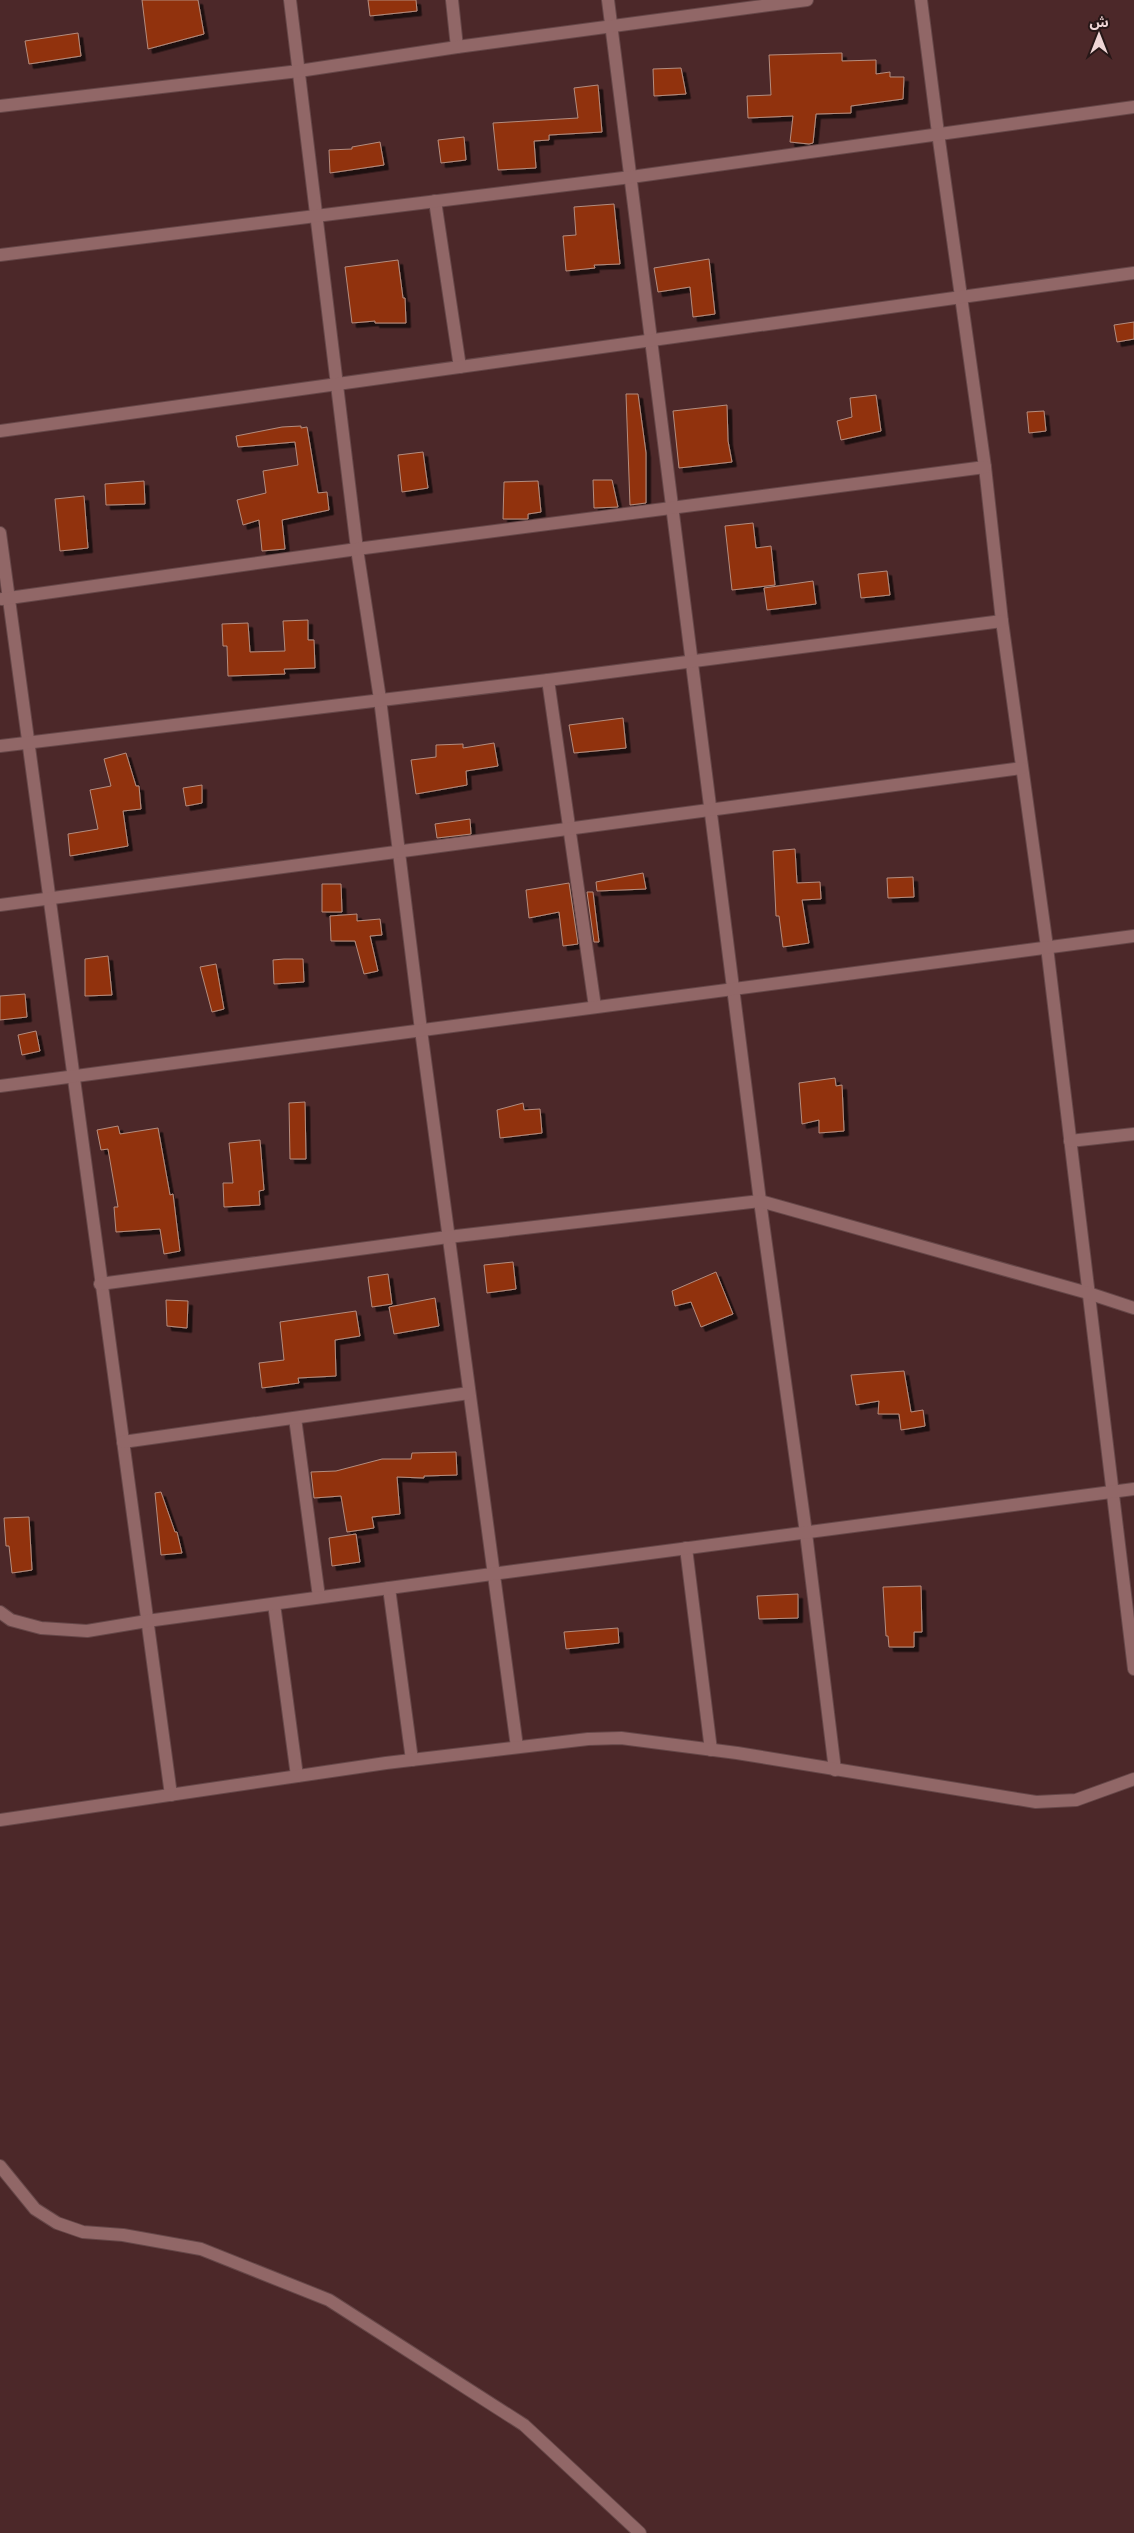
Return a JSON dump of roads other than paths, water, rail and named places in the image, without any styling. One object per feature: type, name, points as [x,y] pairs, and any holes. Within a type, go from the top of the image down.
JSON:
[{"type":"street","points":[[290,0],[357,548],[380,699],[398,852],[492,1574],[517,1747]]},
{"type":"street","points":[[452,0],[457,47]]},
{"type":"street","points":[[608,0],[760,1201],[806,1533],[835,1770]]},
{"type":"street","points":[[0,106],[299,71],[758,3],[807,0]]},
{"type":"street","points":[[922,0],[938,133],[985,467],[1002,621],[1047,947],[1134,1669]]},
{"type":"street","points":[[0,256],[631,177],[1134,107]]},
{"type":"street","points":[[434,201],[460,367]]},
{"type":"street","points":[[0,431],[1134,273]]},
{"type":"street","points":[[4,599],[357,548],[985,467]]},
{"type":"street","points":[[0,533],[4,599],[29,742],[75,1076],[100,1284],[171,1794]]},
{"type":"street","points":[[0,746],[548,680],[1002,621]]},
{"type":"street","points":[[548,680],[595,1007]]},
{"type":"street","points":[[0,905],[1022,768]]},
{"type":"street","points":[[0,1086],[1134,936]]},
{"type":"street","points":[[1070,1141],[1134,1134]]},
{"type":"street","points":[[100,1284],[448,1237],[760,1201],[1088,1293],[1134,1308]]},
{"type":"street","points":[[123,1442],[469,1393]]},
{"type":"street","points":[[295,1418],[319,1597]]},
{"type":"street","points":[[0,1612],[11,1620],[41,1628],[87,1631],[319,1597],[1134,1489]]},
{"type":"street","points":[[686,1548],[711,1750]]},
{"type":"street","points":[[389,1588],[412,1760]]},
{"type":"street","points":[[274,1604],[297,1776]]},
{"type":"street","points":[[0,1820],[412,1760],[588,1739],[621,1738],[711,1750],[1036,1802],[1076,1800],[1114,1788],[1134,1779]]},
{"type":"street","points":[[0,2166],[34,2209],[57,2223],[83,2232],[123,2235],[201,2249],[329,2300],[524,2425],[640,2533]]}]
